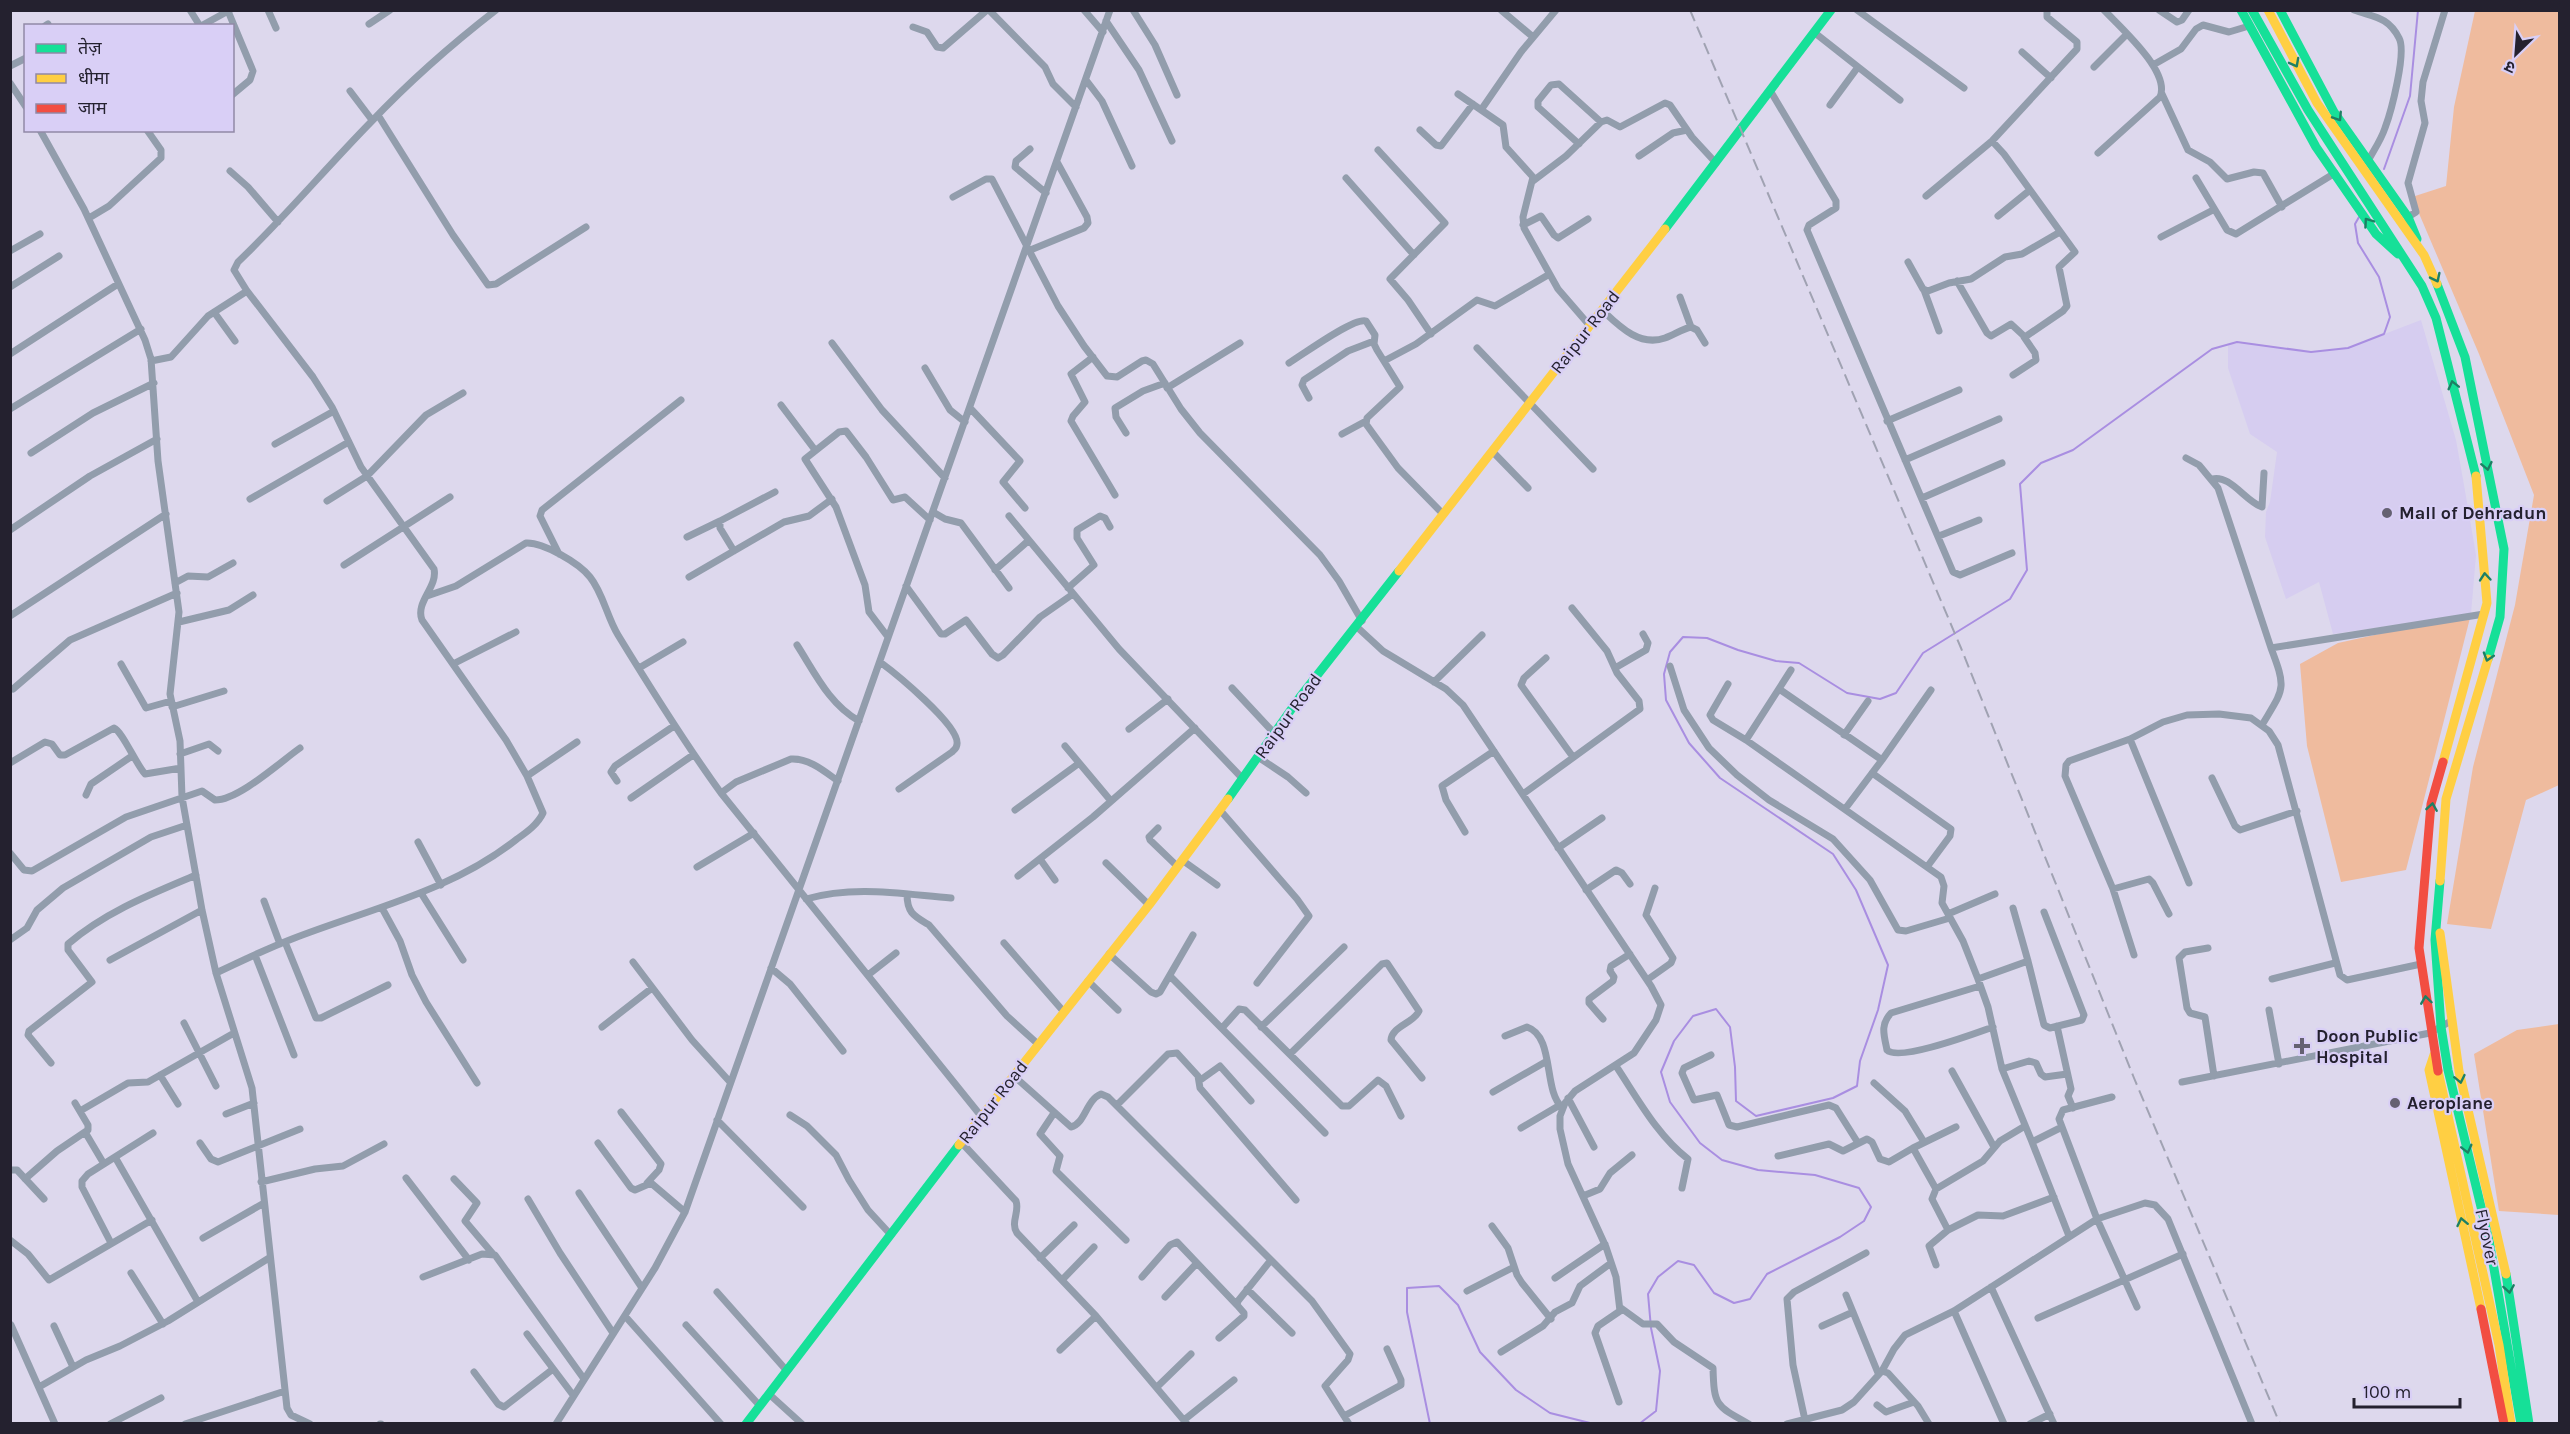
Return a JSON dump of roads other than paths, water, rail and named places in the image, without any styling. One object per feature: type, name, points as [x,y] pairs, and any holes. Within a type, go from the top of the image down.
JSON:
[{"type":"main road","name":"Raipur Road","points":[[746,1424],[981,1116],[1149,904],[1243,779],[1300,697],[1771,92],[1831,10]]},
{"type":"main road","points":[[2241,10],[2316,147],[2376,234],[2408,264]]},
{"type":"main road","points":[[2252,10],[2308,110],[2422,286],[2436,318],[2477,481],[2487,603],[2431,804],[2419,948],[2434,1054],[2429,1070],[2486,1330],[2504,1424]]},
{"type":"main road","points":[[2268,10],[2317,103],[2424,255]]},
{"type":"main road","points":[[2280,10],[2334,112],[2408,217],[2447,304],[2465,357],[2504,549],[2500,617],[2446,799],[2438,896],[2444,975],[2458,1071],[2504,1258],[2529,1424]]},
{"type":"main road","name":"Flyover","points":[[2438,896],[2435,940],[2441,1027],[2489,1240],[2521,1424]]},
{"type":"main road","name":"Flyover","points":[[2434,1054],[2499,1345],[2511,1424]]},
{"type":"street","points":[[190,10],[200,24]]},
{"type":"street","points":[[369,24],[390,10]]},
{"type":"street","points":[[216,973],[282,943],[441,885],[492,859],[540,820],[543,813],[527,776],[492,718],[422,620],[420,612],[435,573],[367,476],[347,442],[334,411],[313,377],[247,291],[236,275],[235,266],[375,117],[496,10]]},
{"type":"street","points":[[913,27],[927,32],[941,49],[988,10],[1045,67],[1053,84],[1076,107]]},
{"type":"street","points":[[1084,10],[1103,32]]},
{"type":"street","points":[[556,1424],[625,1316],[685,1212],[906,586],[1028,249],[1110,10]]},
{"type":"street","points":[[1133,10],[1164,62],[1177,95]]},
{"type":"street","points":[[1501,10],[1533,37]]},
{"type":"street","points":[[1482,110],[1533,37],[1553,14],[1544,10]]},
{"type":"street","points":[[1857,10],[1964,88]]},
{"type":"street","points":[[1926,196],[1992,141],[2077,49],[2078,45],[2047,17],[2047,10]]},
{"type":"street","points":[[2104,10],[2153,65],[2161,79],[2162,94],[2188,150],[2210,162],[2228,179],[2254,172],[2263,173],[2282,207]]},
{"type":"street","points":[[2159,10],[2177,22],[2182,20],[2189,10]]},
{"type":"street","points":[[2354,10],[2378,16],[2400,38],[2402,47],[2397,85],[2385,128],[2368,161]]},
{"type":"street","points":[[2408,217],[2416,212],[2408,183],[2425,123],[2421,93],[2445,10]]},
{"type":"street","points":[[205,24],[229,11],[253,71],[250,80],[234,93]]},
{"type":"street","points":[[272,12],[276,28]]},
{"type":"street","points":[[1106,21],[1130,53],[1143,76],[1172,141]]},
{"type":"street","points":[[2153,65],[2181,49],[2196,29],[2203,25],[2229,32],[2249,26]]},
{"type":"street","points":[[1815,33],[1900,100]]},
{"type":"street","points":[[2094,67],[2127,34]]},
{"type":"street","points":[[2022,52],[2051,78]]},
{"type":"street","points":[[10,66],[24,59]]},
{"type":"street","points":[[1830,105],[1858,67]]},
{"type":"street","points":[[1086,80],[1102,101],[1131,166]]},
{"type":"street","points":[[10,83],[24,104]]},
{"type":"street","points":[[1579,144],[1538,107],[1538,101],[1551,85],[1559,84],[1601,122]]},
{"type":"street","points":[[350,91],[375,117],[488,285],[496,284],[586,227]]},
{"type":"street","points":[[1771,92],[1836,201],[1836,208],[1809,225],[1807,230],[1953,572],[1957,576],[2012,553]]},
{"type":"street","points":[[1458,93],[1504,126],[1504,144],[1530,172],[1533,181],[1523,225],[1548,275],[1572,308],[1590,326]]},
{"type":"street","points":[[2098,153],[2162,94]]},
{"type":"street","points":[[1533,181],[1579,144],[1601,122],[1607,120],[1620,127],[1667,103],[1716,163]]},
{"type":"street","points":[[1420,130],[1436,145],[1441,146],[1473,104]]},
{"type":"street","points":[[1639,156],[1673,133],[1687,130]]},
{"type":"street","points":[[43,132],[89,218],[141,330],[152,361],[156,439],[176,583],[179,622],[171,680],[172,704],[180,754],[182,797],[195,875],[216,973],[250,1080],[254,1103],[269,1258],[289,1413],[310,1424]]},
{"type":"street","points":[[89,218],[109,206],[160,158],[161,150],[148,132]]},
{"type":"street","points":[[1992,141],[2075,252],[2059,267],[2067,306],[2047,323],[2024,337]]},
{"type":"street","points":[[1030,149],[1016,161],[1015,167],[1046,193]]},
{"type":"street","points":[[1378,150],[1444,223],[1390,279],[1408,300],[1431,334]]},
{"type":"street","points":[[1028,249],[1084,228],[1088,224],[1057,162]]},
{"type":"street","points":[[230,171],[251,190],[278,222]]},
{"type":"street","points":[[2196,178],[2227,230],[2236,234],[2335,173]]},
{"type":"street","points":[[1346,178],[1414,255]]},
{"type":"street","points":[[953,197],[986,179],[992,179],[1058,306],[1093,357],[1111,378],[1117,377],[1142,361],[1150,361],[1200,433],[1320,555],[1339,581],[1359,624],[1383,651],[1459,700],[1660,1001],[1661,1008],[1634,1053],[1579,1088],[1561,1106],[1521,1128]]},
{"type":"street","points":[[1998,216],[2030,190]]},
{"type":"street","points":[[2161,237],[2213,210]]},
{"type":"street","points":[[1523,225],[1541,216],[1558,238],[1588,219]]},
{"type":"street","points":[[1924,290],[1971,279],[2005,257],[2022,254],[2060,232]]},
{"type":"street","points":[[10,251],[40,234]]},
{"type":"street","points":[[10,287],[59,256]]},
{"type":"street","points":[[1908,262],[1924,290],[1940,331]]},
{"type":"street","points":[[1383,361],[1407,350],[1477,300],[1495,306],[1548,275]]},
{"type":"street","points":[[1957,281],[1987,333],[1994,336],[2011,324],[2035,353],[2036,360],[2013,375]]},
{"type":"street","points":[[11,352],[118,284]]},
{"type":"street","points":[[152,361],[171,357],[199,325],[214,312],[247,291]]},
{"type":"street","points":[[1680,297],[1691,327],[1697,330],[1705,344]]},
{"type":"street","points":[[1602,310],[1627,332],[1644,339],[1665,338],[1691,327]]},
{"type":"street","points":[[214,312],[235,341]]},
{"type":"street","points":[[1289,363],[1330,336],[1360,320],[1364,320],[1374,332],[1374,341],[1383,361],[1400,387],[1366,421],[1342,434]]},
{"type":"street","points":[[10,409],[141,330]]},
{"type":"street","points":[[1309,398],[1302,385],[1304,380],[1348,351],[1374,341]]},
{"type":"street","points":[[832,343],[882,410],[945,478]]},
{"type":"street","points":[[1126,433],[1116,417],[1115,408],[1143,391],[1166,385],[1240,343]]},
{"type":"street","points":[[1477,348],[1593,469]]},
{"type":"street","points":[[1093,357],[1071,374],[1085,402],[1072,416],[1071,422],[1116,495]]},
{"type":"street","points":[[925,368],[950,410],[965,422]]},
{"type":"street","points":[[31,453],[93,412],[154,383]]},
{"type":"street","points":[[1887,421],[1959,390]]},
{"type":"street","points":[[327,501],[367,476],[426,415],[463,393]]},
{"type":"street","points":[[559,554],[540,516],[542,510],[681,400]]},
{"type":"street","points":[[781,405],[815,450]]},
{"type":"street","points":[[970,408],[1020,461],[1003,482],[1025,508]]},
{"type":"street","points":[[274,444],[334,411]]},
{"type":"street","points":[[1905,460],[1999,419]]},
{"type":"street","points":[[1366,421],[1367,427],[1398,468],[1442,513]]},
{"type":"street","points":[[888,638],[871,615],[865,585],[832,499],[804,461],[806,457],[839,432],[846,431],[870,463],[893,500],[905,497],[931,516],[961,524],[1009,588]]},
{"type":"street","points":[[10,530],[86,478],[156,439]]},
{"type":"street","points":[[250,500],[347,442]]},
{"type":"street","points":[[1492,451],[1528,488]]},
{"type":"street","points":[[2186,458],[2199,465],[2218,488],[2281,675],[2280,698],[2262,725]]},
{"type":"street","points":[[1922,498],[2002,463]]},
{"type":"street","points":[[2212,478],[2223,478],[2262,507],[2264,473]]},
{"type":"street","points":[[687,537],[775,492]]},
{"type":"street","points":[[344,565],[450,497]]},
{"type":"street","points":[[689,577],[784,522],[809,516],[832,499]]},
{"type":"street","points":[[10,616],[166,514]]},
{"type":"street","points":[[1009,516],[1119,649],[1243,779]]},
{"type":"street","points":[[906,586],[941,634],[945,634],[966,620],[992,654],[998,658],[1070,591],[1094,565],[1077,538],[1077,530],[1100,516],[1105,518],[1110,527]]},
{"type":"street","points":[[1939,536],[1979,519]]},
{"type":"street","points":[[720,521],[720,528],[734,551]]},
{"type":"street","points":[[995,570],[1028,541]]},
{"type":"street","points":[[427,596],[456,586],[526,543],[538,544],[559,554],[590,577],[610,621],[693,754],[806,899],[981,1116]]},
{"type":"street","points":[[176,583],[188,576],[208,577],[233,563]]},
{"type":"street","points":[[13,689],[70,640],[177,593]]},
{"type":"street","points":[[179,622],[229,610],[254,595]]},
{"type":"street","points":[[1522,794],[1640,709],[1639,701],[1615,669],[1607,651],[1572,608]]},
{"type":"street","points":[[2271,648],[2484,614]]},
{"type":"street","points":[[453,664],[516,632]]},
{"type":"street","points":[[1615,669],[1646,650],[1648,643],[1643,634]]},
{"type":"street","points":[[1434,682],[1482,636]]},
{"type":"street","points":[[639,668],[683,642]]},
{"type":"street","points":[[797,645],[831,699],[843,711],[859,721]]},
{"type":"street","points":[[1546,658],[1524,678],[1521,685],[1573,757]]},
{"type":"street","points":[[880,662],[918,693],[945,722],[957,741],[952,752],[899,789]]},
{"type":"street","points":[[120,664],[145,707],[172,704],[224,691]]},
{"type":"street","points":[[1670,666],[1684,710],[1709,748],[1737,775],[1769,800],[1833,839],[1870,880],[1898,930],[1906,931],[1949,916],[1995,894]]},
{"type":"street","points":[[1746,740],[1791,670]]},
{"type":"street","points":[[1728,684],[1711,712],[1711,718],[1746,740],[1941,877],[1944,882],[1942,900],[1963,941],[1979,983],[1993,1027],[2002,1069],[2069,1236]]},
{"type":"street","points":[[1232,688],[1274,733]]},
{"type":"street","points":[[1779,689],[1882,760]]},
{"type":"street","points":[[1845,809],[1931,690]]},
{"type":"street","points":[[1130,729],[1168,699]]},
{"type":"street","points":[[1844,735],[1868,701]]},
{"type":"street","points":[[2134,955],[2113,889],[2064,771],[2069,761],[2130,739],[2163,722],[2187,715],[2236,715],[2251,718],[2262,725],[2278,745],[2340,975],[2347,980],[2421,964]]},
{"type":"street","points":[[617,781],[611,772],[615,766],[674,726]]},
{"type":"street","points":[[10,763],[45,742],[52,744],[60,755],[65,755],[114,728],[120,731],[132,756],[147,774],[181,768]]},
{"type":"street","points":[[1018,876],[1111,801],[1195,728]]},
{"type":"street","points":[[2130,739],[2189,883]]},
{"type":"street","points":[[527,776],[577,742]]},
{"type":"street","points":[[180,754],[209,744],[218,751]]},
{"type":"street","points":[[1065,746],[1111,801]]},
{"type":"street","points":[[12,857],[24,870],[32,871],[126,817],[204,791],[215,800],[225,798],[253,782],[300,748]]},
{"type":"street","points":[[1465,832],[1443,794],[1442,786],[1494,751]]},
{"type":"street","points":[[631,798],[693,754]]},
{"type":"street","points":[[86,795],[93,782],[132,756]]},
{"type":"street","points":[[1258,757],[1288,777],[1305,793]]},
{"type":"street","points":[[722,793],[736,782],[791,759],[801,759],[813,764],[838,781]]},
{"type":"street","points":[[1015,810],[1078,764]]},
{"type":"street","points":[[1872,773],[1952,829],[1950,836],[1927,867]]},
{"type":"street","points":[[2212,778],[2235,826],[2240,830],[2296,811]]},
{"type":"street","points":[[1220,810],[1310,916],[1257,983]]},
{"type":"street","points":[[1558,848],[1602,818]]},
{"type":"street","points":[[10,940],[27,928],[34,913],[63,888],[151,837],[187,825]]},
{"type":"street","points":[[1158,828],[1149,839],[1180,863],[1217,885]]},
{"type":"street","points":[[697,867],[754,833]]},
{"type":"street","points":[[418,842],[441,885]]},
{"type":"street","points":[[1040,859],[1055,880]]},
{"type":"street","points":[[1106,863],[1149,904]]},
{"type":"street","points":[[1586,890],[1616,870],[1622,873],[1630,884]]},
{"type":"street","points":[[51,1064],[28,1035],[29,1031],[92,982],[68,950],[68,944],[131,903],[195,875]]},
{"type":"street","points":[[2113,889],[2148,879],[2153,883],[2169,914]]},
{"type":"street","points":[[1647,980],[1671,963],[1673,958],[1647,915],[1655,888]]},
{"type":"street","points":[[806,899],[840,891],[951,898]]},
{"type":"street","points":[[421,893],[463,960]]},
{"type":"street","points":[[907,894],[907,907],[912,915],[929,925],[1000,1008],[1039,1045]]},
{"type":"street","points":[[264,901],[316,1018],[321,1018],[388,985]]},
{"type":"street","points":[[382,908],[400,941],[412,975],[477,1083]]},
{"type":"street","points":[[2013,908],[2042,1022],[2046,1027],[2082,1020],[2084,1015],[2044,912]]},
{"type":"street","points":[[110,960],[202,910]]},
{"type":"street","points":[[1109,954],[1154,994],[1160,992],[1193,935]]},
{"type":"street","points":[[1004,943],[1064,1012]]},
{"type":"street","points":[[1261,1027],[1344,947]]},
{"type":"street","points":[[2208,948],[2185,952],[2179,957],[2187,1008],[2190,1013],[2205,1017],[2214,1076]]},
{"type":"street","points":[[868,975],[896,953]]},
{"type":"street","points":[[1603,1019],[1589,1003],[1589,999],[1613,981],[1611,966],[1630,954]]},
{"type":"street","points":[[255,955],[294,1055]]},
{"type":"street","points":[[1993,1027],[1948,1042],[1894,1054],[1887,1050],[1883,1029],[1891,1013],[1979,983],[2028,960]]},
{"type":"street","points":[[633,963],[692,1040],[730,1082]]},
{"type":"street","points":[[1290,1054],[1382,964],[1386,963],[1419,1011],[1417,1016],[1393,1033],[1391,1040],[1422,1078]]},
{"type":"street","points":[[2272,979],[2335,963]]},
{"type":"street","points":[[771,968],[789,984],[843,1050]]},
{"type":"street","points":[[1170,976],[1325,1133]]},
{"type":"street","points":[[1088,981],[1118,1010]]},
{"type":"street","points":[[602,1028],[652,988]]},
{"type":"street","points":[[1222,1028],[1240,1009],[1245,1010],[1344,1107],[1349,1106],[1374,1082],[1381,1082],[1401,1116]]},
{"type":"street","points":[[2269,1010],[2279,1064]]},
{"type":"street","points":[[2182,1082],[2430,1033],[2451,1021]]},
{"type":"street","points":[[184,1023],[197,1053],[216,1086]]},
{"type":"street","points":[[2057,1026],[2071,1092],[2068,1096],[2073,1108]]},
{"type":"street","points":[[1505,1036],[1530,1028],[1537,1035],[1547,1061],[1556,1099],[1561,1106],[1562,1141],[1568,1164],[1605,1244],[1611,1263],[1621,1308],[1619,1314],[1598,1326],[1595,1333],[1618,1402]]},
{"type":"street","points":[[80,1111],[128,1083],[144,1084],[234,1033]]},
{"type":"street","points":[[1117,1105],[1171,1052],[1177,1053],[1185,1060],[1199,1081],[1200,1089],[1296,1200]]},
{"type":"street","points":[[1711,1055],[1684,1068],[1682,1073],[1694,1100],[1717,1095],[1729,1125],[1737,1127],[1823,1105],[1833,1105],[1858,1143]]},
{"type":"street","points":[[1493,1092],[1547,1061]]},
{"type":"street","points":[[2002,1069],[2029,1061],[2036,1063],[2045,1077],[2067,1074]]},
{"type":"street","points":[[1199,1081],[1220,1066],[1251,1101]]},
{"type":"street","points":[[1616,1066],[1657,1128],[1678,1152],[1688,1159],[1682,1188]]},
{"type":"street","points":[[1952,1071],[1994,1147]]},
{"type":"street","points":[[160,1075],[178,1104]]},
{"type":"street","points":[[1014,1076],[1066,1125],[1073,1127],[1098,1095],[1108,1097],[1312,1301],[1349,1352],[1348,1360],[1325,1385],[1349,1424]]},
{"type":"street","points":[[1874,1083],[1905,1111],[1924,1142]]},
{"type":"street","points":[[2112,1097],[2060,1113],[2059,1119],[2097,1219],[2137,1307]]},
{"type":"street","points":[[1568,1098],[1594,1147]]},
{"type":"street","points":[[25,1179],[89,1127],[75,1103]]},
{"type":"street","points":[[226,1114],[254,1103]]},
{"type":"street","points":[[598,1143],[631,1188],[635,1190],[647,1183],[659,1170],[661,1164],[621,1112]]},
{"type":"street","points":[[1054,1113],[1040,1134],[1060,1156],[1056,1173],[1126,1240]]},
{"type":"street","points":[[790,1115],[807,1126],[836,1155],[868,1210],[891,1234]]},
{"type":"street","points":[[717,1120],[803,1208]]},
{"type":"street","points":[[1948,1230],[1932,1199],[1936,1189],[1983,1161],[2000,1141],[2025,1126]]},
{"type":"street","points":[[1778,1156],[1829,1144],[1843,1151],[1870,1140],[1880,1159],[1886,1162],[1956,1127]]},
{"type":"street","points":[[2032,1142],[2062,1127]]},
{"type":"street","points":[[200,1143],[211,1159],[216,1162],[300,1128]]},
{"type":"street","points":[[85,1132],[104,1164]]},
{"type":"street","points":[[111,1243],[81,1184],[88,1174],[153,1133]]},
{"type":"street","points":[[961,1142],[1015,1198],[1018,1207],[1014,1227],[1040,1258],[1096,1316],[1186,1421],[1234,1380]]},
{"type":"street","points":[[261,1182],[315,1169],[343,1166],[384,1144]]},
{"type":"street","points":[[1914,1148],[1936,1189]]},
{"type":"street","points":[[1583,1196],[1603,1187],[1610,1173],[1632,1155]]},
{"type":"street","points":[[115,1157],[198,1302]]},
{"type":"street","points":[[10,1170],[15,1169],[44,1199]]},
{"type":"street","points":[[406,1178],[470,1260]]},
{"type":"street","points":[[454,1179],[477,1203],[465,1221],[495,1256],[584,1379]]},
{"type":"street","points":[[647,1183],[654,1185],[685,1212]]},
{"type":"street","points":[[579,1193],[642,1288]]},
{"type":"street","points":[[1936,1265],[1929,1246],[1948,1230],[1978,1215],[2003,1216],[2054,1197]]},
{"type":"street","points":[[528,1199],[614,1333]]},
{"type":"street","points":[[204,1238],[264,1203]]},
{"type":"street","points":[[1787,1424],[1837,1413],[1862,1394],[1905,1335],[1954,1311],[2097,1219],[2145,1203],[2155,1205],[2168,1219],[2252,1424]]},
{"type":"street","points":[[10,1239],[28,1254],[49,1280],[152,1220]]},
{"type":"street","points":[[1040,1258],[1074,1225]]},
{"type":"street","points":[[1492,1226],[1508,1248],[1522,1283],[1551,1319]]},
{"type":"street","points":[[1142,1277],[1175,1242],[1244,1312],[1244,1316],[1219,1338]]},
{"type":"street","points":[[1555,1278],[1605,1244]]},
{"type":"street","points":[[1062,1280],[1094,1247]]},
{"type":"street","points":[[423,1277],[486,1253],[495,1256]]},
{"type":"street","points":[[1805,1420],[1793,1365],[1787,1299],[1794,1292],[1866,1253]]},
{"type":"street","points":[[2038,1318],[2183,1254]]},
{"type":"street","points":[[39,1387],[73,1367],[163,1324],[269,1258]]},
{"type":"street","points":[[1237,1305],[1271,1260]]},
{"type":"street","points":[[1165,1297],[1197,1263]]},
{"type":"street","points":[[1501,1352],[1575,1300],[1580,1287],[1611,1263]]},
{"type":"street","points":[[1467,1291],[1514,1267]]},
{"type":"street","points":[[131,1272],[163,1324]]},
{"type":"street","points":[[1991,1287],[2054,1424]]},
{"type":"street","points":[[1247,1289],[1292,1333]]},
{"type":"street","points":[[717,1292],[787,1371]]},
{"type":"street","points":[[1846,1295],[1880,1372]]},
{"type":"street","points":[[1621,1308],[1643,1324],[1657,1324],[1674,1342],[1713,1368],[1715,1397],[1719,1406],[1749,1424]]},
{"type":"street","points":[[1954,1311],[2004,1424]]},
{"type":"street","points":[[1821,1326],[1853,1312]]},
{"type":"street","points":[[625,1316],[721,1424]]},
{"type":"street","points":[[1060,1350],[1096,1316]]},
{"type":"street","points":[[11,1325],[54,1423]]},
{"type":"street","points":[[686,1325],[760,1406]]},
{"type":"street","points":[[54,1326],[73,1367]]},
{"type":"street","points":[[527,1334],[573,1395]]},
{"type":"street","points":[[1344,1416],[1401,1385],[1401,1380],[1387,1349]]},
{"type":"street","points":[[1157,1388],[1191,1354]]},
{"type":"street","points":[[474,1372],[498,1404],[504,1407],[553,1369]]},
{"type":"street","points":[[1880,1372],[1888,1373],[1914,1402],[1929,1424]]},
{"type":"street","points":[[185,1424],[285,1391]]},
{"type":"street","points":[[769,1394],[802,1424]]},
{"type":"street","points":[[110,1424],[161,1398]]},
{"type":"street","points":[[1877,1405],[1886,1412],[1914,1402]]},
{"type":"street","points":[[2030,1424],[2050,1414]]},
{"type":"waterway","points":[[2384,169],[2410,96],[2418,10]]},
{"type":"waterway","points":[[1639,1424],[1656,1411],[1660,1371],[1651,1328],[1648,1294],[1658,1277],[1678,1261],[1694,1265],[1714,1293],[1734,1303],[1750,1299],[1767,1274],[1840,1237],[1864,1221],[1871,1207],[1859,1188],[1815,1175],[1758,1170],[1722,1160],[1700,1143],[1670,1102],[1661,1072],[1674,1041],[1693,1016],[1716,1009],[1730,1027],[1736,1101],[1756,1116],[1833,1098],[1857,1086],[1860,1061],[1878,1010],[1888,965],[1856,890],[1833,854],[1720,778],[1689,743],[1666,700],[1664,674],[1670,652],[1683,637],[1707,638],[1776,661],[1799,663],[1847,693],[1880,699],[1896,693],[1923,653],[2010,599],[2027,570],[2020,484],[2041,463],[2073,450],[2212,349],[2237,342],[2311,352],[2348,348],[2384,334],[2390,317],[2379,277],[2358,243],[2355,224],[2359,217]]},
{"type":"waterway","points":[[1430,1424],[1407,1312],[1407,1288],[1439,1286],[1458,1305],[1480,1352],[1516,1390],[1550,1413],[1594,1424]]},
{"type":"railway","points":[[1690,10],[1961,648],[2134,1078],[2280,1424]]},
{"type":"place","name":"Mall of Dehradun","points":[[2387,513]]},
{"type":"place","name":"Doon Public Hospital","points":[[2302,1046]]},
{"type":"place","name":"Aeroplane","points":[[2395,1103]]}]
